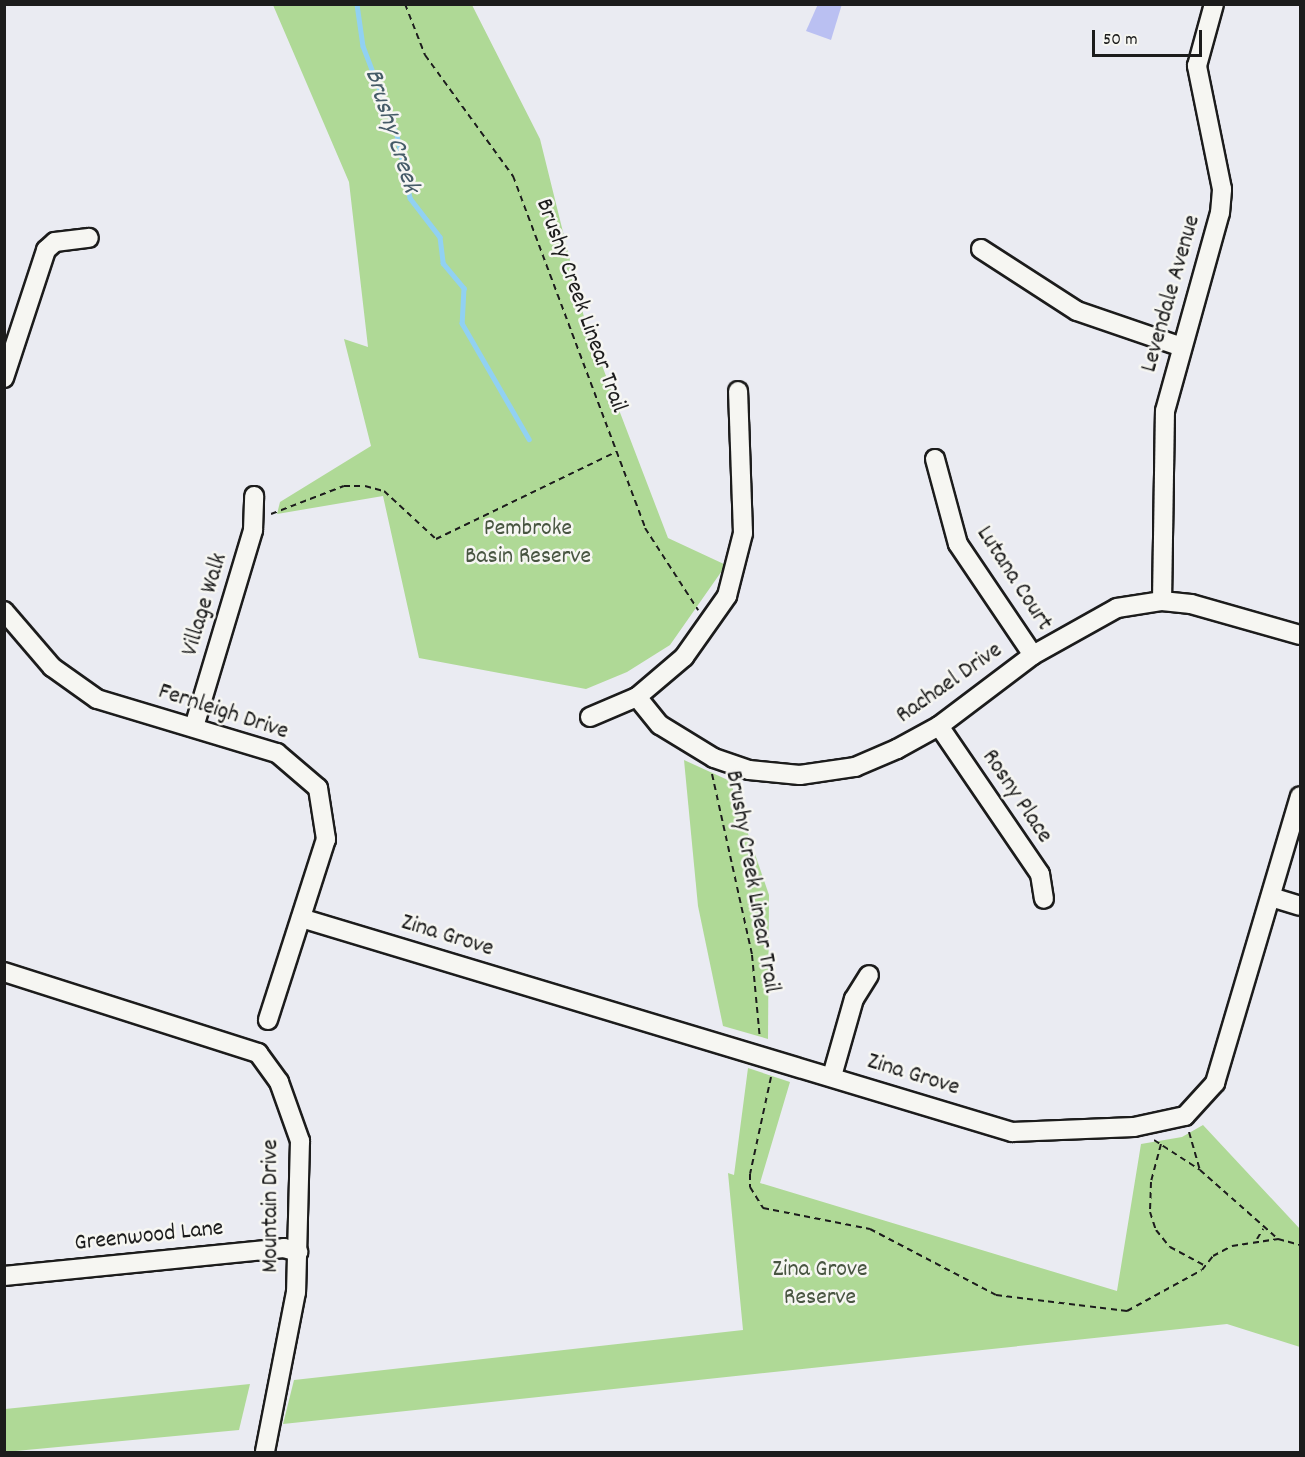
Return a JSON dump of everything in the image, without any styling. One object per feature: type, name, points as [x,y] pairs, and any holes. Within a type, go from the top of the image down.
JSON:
[{"type":"street","name":"Levendale Avenue","points":[[1162,601],[1165,411],[1220,213],[1222,189],[1197,66],[1214,4]]},
{"type":"street","points":[[4,378],[45,250],[55,242],[89,238]]},
{"type":"street","points":[[981,249],[1077,311],[1182,347]]},
{"type":"street","points":[[590,717],[637,697],[708,628],[727,596],[743,533],[738,391]]},
{"type":"street","name":"Lutana Court","points":[[935,459],[958,544],[1033,656]]},
{"type":"street","name":"Village Walk","points":[[194,727],[253,530],[254,496]]},
{"type":"street","name":"Rachael Drive","points":[[637,697],[660,724],[714,758],[749,770],[800,775],[855,767],[939,726],[1033,656],[1094,617],[1162,601],[1191,604],[1300,636]]},
{"type":"street","name":"Fernleigh Drive","points":[[7,624],[52,667],[97,699],[277,753],[318,788],[326,838],[268,1020]]},
{"type":"street","name":"Rosny Place","points":[[939,726],[1040,874],[1044,899]]},
{"type":"street","points":[[1185,1116],[1215,1083],[1300,796]]},
{"type":"street","points":[[1271,897],[1300,906]]},
{"type":"street","name":"Zina Grove","points":[[301,918],[1012,1132],[1134,1126],[1185,1116]]},
{"type":"street","name":"Mountain Drive","points":[[4,972],[258,1053],[279,1082],[300,1141],[298,1252],[296,1292],[265,1452]]},
{"type":"street","points":[[832,1076],[854,999],[869,975]]},
{"type":"street","name":"Greenwood Lane","points":[[4,1275],[284,1248],[298,1252]]},
{"type":"path","name":"Brushy Creek Linear Trail","points":[[405,4],[424,55],[513,176],[645,528],[708,628]]},
{"type":"path","points":[[284,513],[344,486],[364,486],[384,491],[436,539],[616,452]]},
{"type":"path","name":"Brushy Creek Linear Trail","points":[[714,758],[711,772],[752,955],[759,1037],[776,1061]]},
{"type":"path","points":[[776,1061],[750,1174],[755,1198],[771,1213],[870,1229],[996,1294],[1090,1308],[1136,1309],[1206,1267],[1213,1256],[1257,1239],[1278,1239],[1300,1245]]},
{"type":"path","points":[[1185,1116],[1200,1170]]},
{"type":"path","points":[[1134,1126],[1200,1170],[1278,1239]]},
{"type":"path","points":[[1161,1144],[1151,1192],[1156,1230],[1170,1247],[1206,1267]]},
{"type":"path","points":[[1257,1239],[1263,1228]]},
{"type":"green space","name":"Pembroke Basin Reserve","points":[[273,5],[472,5],[540,139],[585,321],[668,538],[726,565],[670,645],[627,672],[586,689],[419,658],[383,496],[277,514],[280,502],[371,446],[344,339],[368,347],[349,182]]},
{"type":"green space","points":[[684,760],[730,781],[769,895],[768,1039],[723,1026],[698,906]]},
{"type":"green space","name":"Zina Grove Reserve","points":[[748,1068],[790,1082],[760,1183],[1117,1291],[1141,1144],[1182,1137],[1203,1125],[1300,1229],[1300,1347],[1227,1324],[283,1424],[294,1380],[743,1330],[728,1173],[734,1175]]},
{"type":"green space","points":[[250,1384],[239,1430],[5,1452],[5,1409]]},
{"type":"building","points":[[818,4],[842,4],[831,40],[806,31]]},
{"type":"waterway","name":"Brushy Creek","points":[[357,4],[363,46],[397,135],[410,198],[440,237],[443,263],[464,288],[462,323],[529,439]]}]
